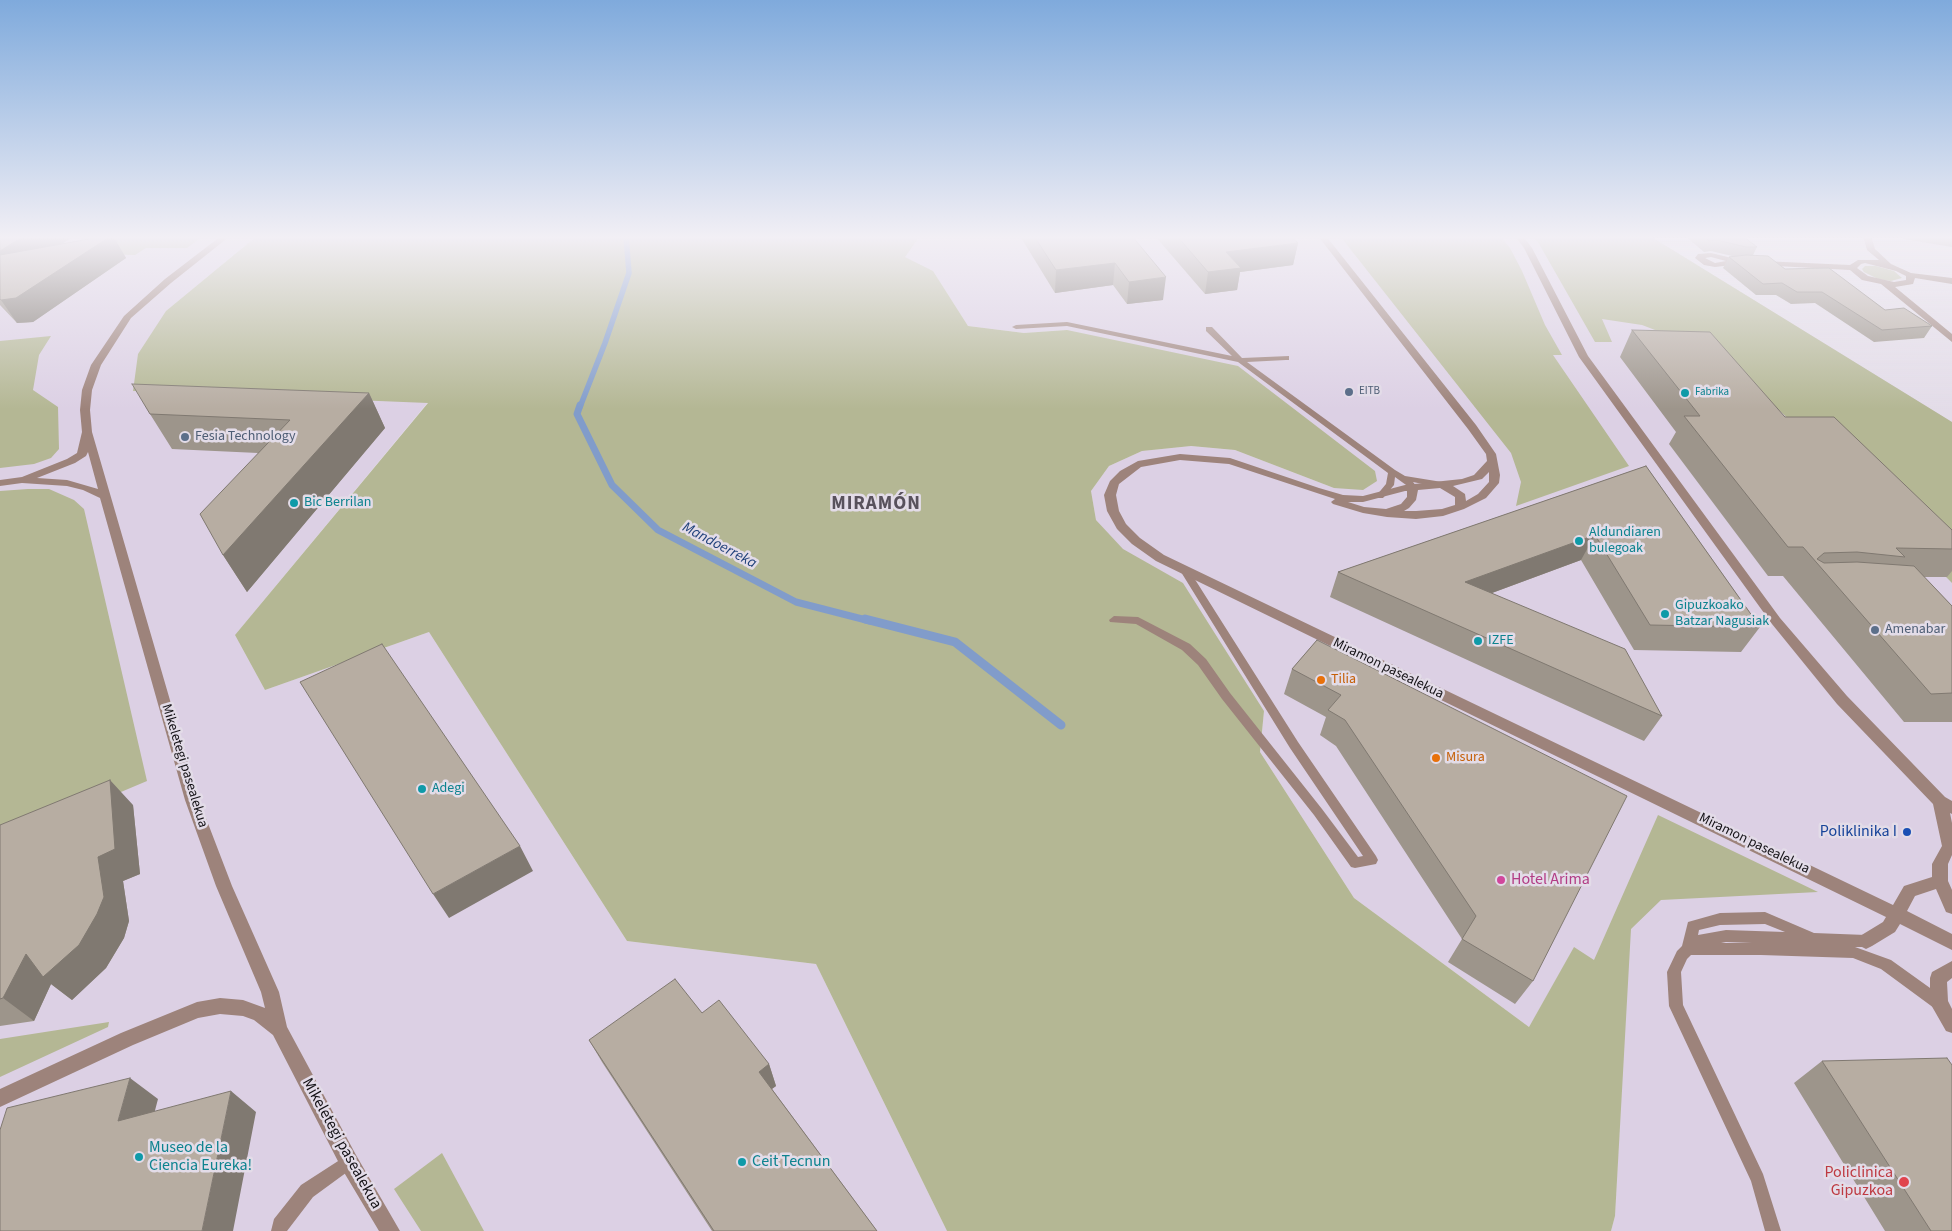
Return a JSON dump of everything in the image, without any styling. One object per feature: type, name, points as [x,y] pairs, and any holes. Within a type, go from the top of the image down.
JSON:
[{"type":"street","name":"Mikeletegi pasealekua","points":[[154,293],[128,316],[96,365],[87,390],[84,410],[87,432],[192,800],[224,886],[270,992],[279,1029],[349,1162],[390,1231]]},
{"type":"street","points":[[1367,293],[1472,427],[1491,454],[1493,461]]},
{"type":"street","points":[[1550,293],[1584,357],[1750,587],[1842,700],[1946,805],[1951,848],[1946,851],[1940,864],[1940,881],[1952,907]]},
{"type":"street","points":[[1897,293],[1952,339]]},
{"type":"street","points":[[22,480],[71,461],[82,454],[87,432]]},
{"type":"street","name":"Miramon pasealekua","points":[[1493,461],[1478,477],[1456,484],[1412,487],[1363,499],[1343,498],[1230,461],[1180,457],[1158,459],[1138,464],[1124,473],[1114,483],[1110,495],[1113,510],[1121,526],[1136,541],[1160,558],[1186,572],[1819,875],[1952,942]]},
{"type":"street","name":"Miramon pasealekua","points":[[1315,490],[1345,506],[1387,513],[1416,514],[1442,512],[1460,507],[1482,496],[1494,483],[1493,461]]},
{"type":"street","points":[[0,483],[22,480],[67,483],[87,488],[105,496]]},
{"type":"street","points":[[1443,485],[1461,496],[1460,507]]},
{"type":"street","points":[[1387,513],[1405,506],[1412,498],[1412,487]]},
{"type":"street","points":[[1866,940],[1889,927],[1910,891],[1940,881]]},
{"type":"street","points":[[1952,969],[1938,978],[1939,1003],[1952,1025]]},
{"type":"street","name":"Mikeletegi pasealekua","points":[[0,1098],[127,1039],[197,1010],[220,1006],[243,1008],[260,1014],[279,1029]]},
{"type":"lane","points":[[1016,327],[1067,324],[1240,360],[1286,358]]},
{"type":"lane","points":[[1209,329],[1240,360],[1392,472],[1403,478],[1412,487]]},
{"type":"lane","points":[[1380,496],[1390,484],[1392,472]]},
{"type":"lane","points":[[1403,478],[1443,485]]},
{"type":"lane","points":[[1114,620],[1138,621],[1186,647],[1202,662],[1355,863],[1372,860],[1294,745],[1186,572]]},
{"type":"lane","points":[[1688,949],[1693,926],[1720,918],[1764,918],[1816,939]]},
{"type":"lane","points":[[1773,1231],[1758,1179],[1676,1006],[1674,972],[1682,955],[1697,941],[1726,936],[1866,940]]},
{"type":"lane","points":[[1688,949],[1761,948],[1853,952],[1886,964],[1939,1003]]},
{"type":"lane","points":[[279,1231],[280,1226],[307,1191],[349,1162]]},
{"type":"shaded area","points":[[0,293],[187,293],[166,311],[133,391],[428,402],[235,635],[265,690],[429,632],[627,941],[816,964],[947,1231],[0,1231]]},
{"type":"shaded area","points":[[947,293],[1743,293],[1952,422],[1952,1231],[1611,1231],[1615,1216],[1627,982],[1574,948],[1529,1027],[1354,898],[1260,752],[1264,711],[1183,583],[1123,550],[1096,520],[1091,491],[1109,466],[1142,451],[1191,446],[1235,450],[1334,488],[1067,330],[1024,333],[968,326]]},
{"type":"green space","points":[[187,293],[947,293],[968,326],[1024,333],[1067,330],[1238,366],[1375,471],[1377,481],[1363,490],[1334,488],[1235,450],[1191,446],[1142,451],[1109,466],[1091,491],[1096,520],[1123,549],[1183,583],[1264,711],[1260,752],[1354,898],[1529,1027],[1574,947],[1594,960],[1658,815],[1818,892],[1661,900],[1631,929],[1615,1216],[1611,1231],[947,1231],[816,964],[627,941],[429,632],[265,690],[235,635],[428,403],[133,391],[138,354],[166,311]]},
{"type":"green space","points":[[1385,293],[1532,293],[1545,325],[1562,355],[1553,355],[1629,466],[1516,506],[1521,482],[1511,453]]},
{"type":"green space","points":[[1567,293],[1743,293],[1952,422],[1952,583],[1816,445],[1744,377],[1676,338],[1642,325],[1602,319],[1612,342],[1595,342]]},
{"type":"green space","points":[[51,336],[39,355],[33,390],[58,407],[59,449],[51,458],[34,464],[0,468],[0,341]]},
{"type":"green space","points":[[49,489],[74,500],[84,509],[147,781],[0,843],[0,491]]},
{"type":"green space","points":[[109,1022],[108,1027],[0,1077],[0,1039]]},
{"type":"green space","points":[[442,1153],[484,1231],[421,1231],[394,1189]]},
{"type":"building","points":[[0,293],[23,293],[16,298],[0,299]]},
{"type":"building","points":[[1824,293],[1863,293],[1885,310],[1904,308],[1932,326],[1882,330]]},
{"type":"building","points":[[1632,330],[1710,332],[1785,417],[1834,417],[1952,530],[1952,549],[1896,548],[1905,557],[1857,552],[1824,553],[1817,559],[1824,563],[1857,562],[1914,566],[1952,606],[1952,693],[1931,694],[1803,547],[1788,547],[1684,416],[1700,416]]},
{"type":"building","points":[[132,384],[369,393],[223,555],[200,514],[290,420],[150,414]]},
{"type":"building","points":[[1646,466],[1760,627],[1650,625],[1595,535],[1465,582],[1625,649],[1662,716],[1338,572]]},
{"type":"building","name":"Hotel Arima","points":[[1317,640],[1627,796],[1533,981],[1462,939],[1476,916],[1345,720],[1328,710],[1341,695],[1292,669]]},
{"type":"building","name":"Adegi","points":[[382,644],[520,846],[433,894],[300,682]]},
{"type":"building","points":[[110,780],[115,849],[98,857],[104,897],[97,914],[79,945],[43,977],[26,954],[3,998],[0,999],[0,825]]},
{"type":"building","name":"Ceit Tecnun","points":[[675,979],[702,1013],[719,1000],[769,1064],[759,1072],[877,1231],[714,1231],[589,1040]]},
{"type":"building","points":[[1947,1058],[1952,1065],[1952,1231],[1931,1231],[1822,1061]]},
{"type":"building","name":"Museo de la Ciencia Eureka!","points":[[130,1078],[118,1121],[231,1091],[202,1231],[0,1231],[0,1130],[7,1108]]},
{"type":"waterway","name":"Mandoerreka","points":[[580,407],[622,293]]},
{"type":"waterway","name":"Mandoerreka","points":[[580,405],[577,414],[612,485],[658,530],[796,602],[870,621]]},
{"type":"waterway","name":"Mandoerreka","points":[[865,619],[955,642],[1061,725]]},
{"type":"place","name":"EITB","points":[[1349,392]]},
{"type":"place","name":"Fabrika","points":[[1685,393]]},
{"type":"place","name":"Fesia Technology","points":[[185,437]]},
{"type":"place","name":"Bic Berrilan","points":[[294,503]]},
{"type":"place","name":"Aldundiaren bulegoak","points":[[1579,541]]},
{"type":"place","name":"Gipuzkoako Batzar Nagusiak","points":[[1665,614]]},
{"type":"place","name":"Amenabar","points":[[1875,630]]},
{"type":"place","name":"IZFE","points":[[1478,641]]},
{"type":"place","name":"Tilia","points":[[1321,680]]},
{"type":"place","name":"Misura","points":[[1436,758]]},
{"type":"place","name":"Adegi","points":[[422,789]]},
{"type":"place","name":"Poliklinika I","points":[[1907,832]]},
{"type":"place","name":"Hotel Arima","points":[[1501,880]]},
{"type":"place","name":"Museo de la Ciencia Eureka!","points":[[139,1157]]},
{"type":"place","name":"Ceit Tecnun","points":[[742,1162]]},
{"type":"place","name":"Policlinica Gipuzkoa","points":[[1904,1182]]},
{"type":"district","name":"MIRAMÓN","points":[[876,505]]}]
